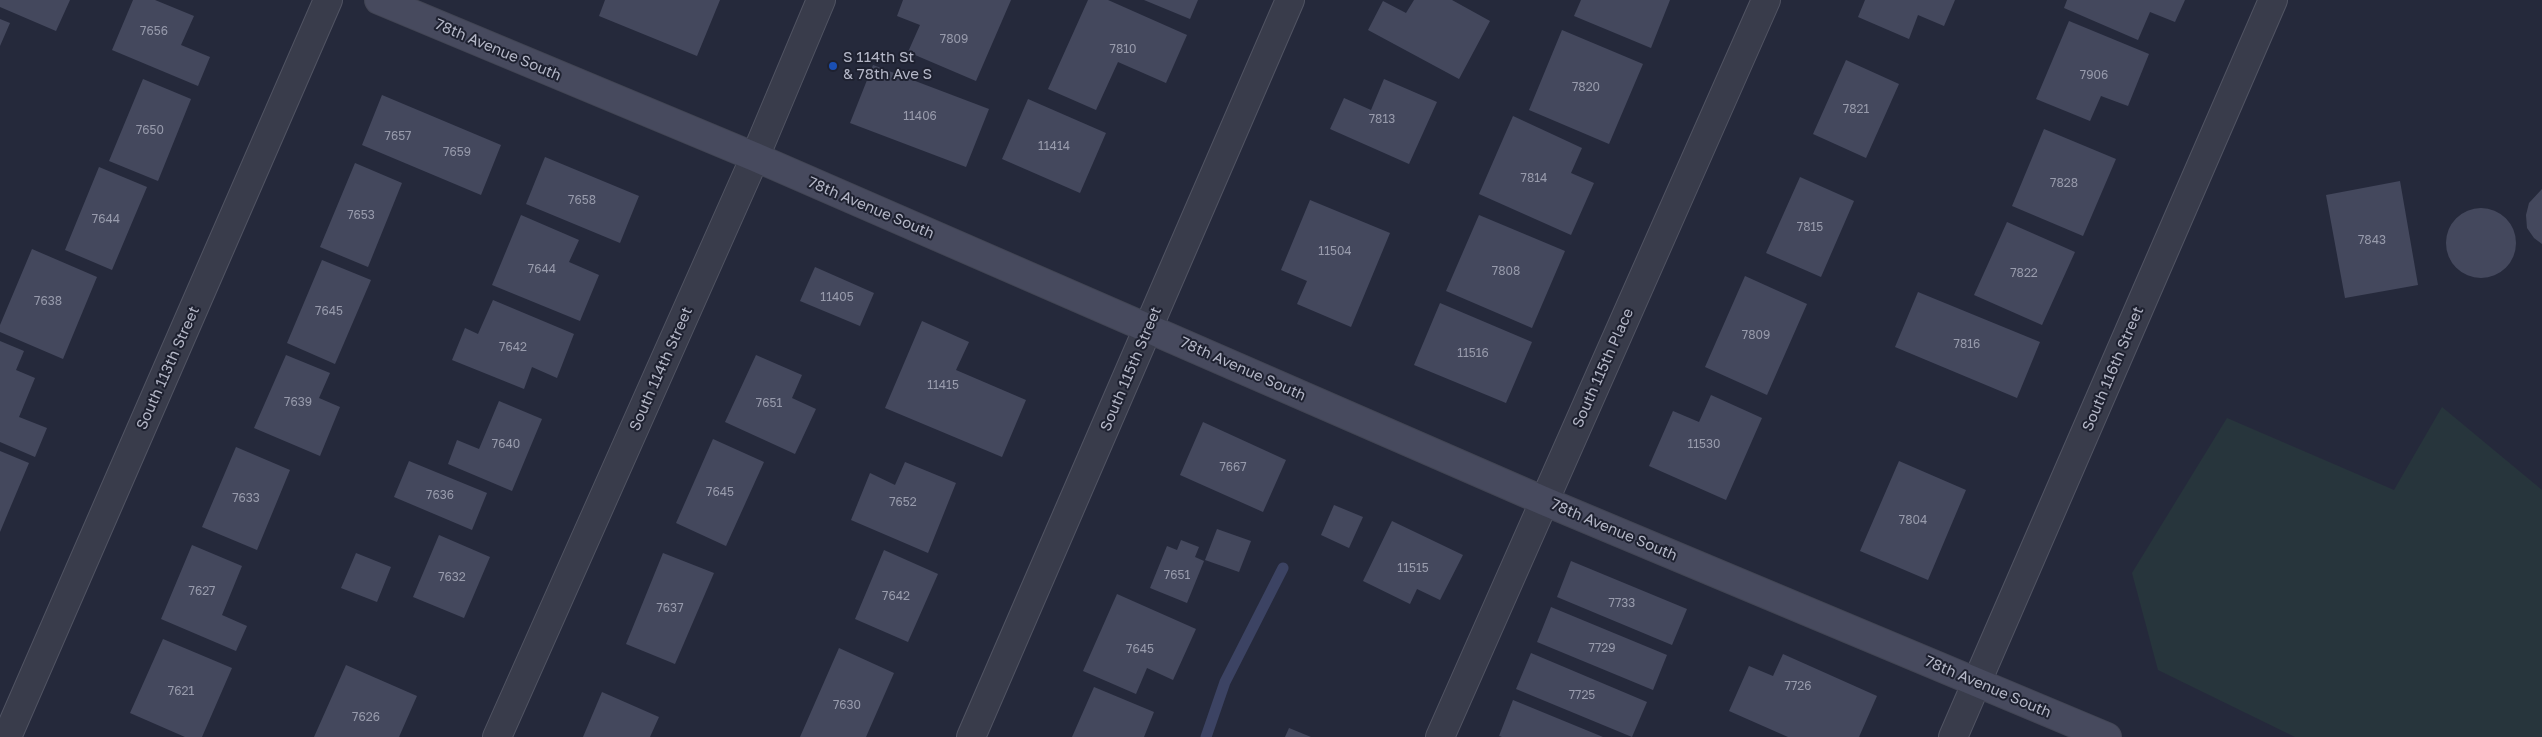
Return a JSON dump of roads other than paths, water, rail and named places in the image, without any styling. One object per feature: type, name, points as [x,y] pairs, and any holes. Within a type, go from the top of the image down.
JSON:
[{"type":"street","name":"South 113th Street","points":[[7,737],[328,0]]},
{"type":"street","name":"78th Avenue South","points":[[379,0],[755,158],[1544,501],[2107,737]]},
{"type":"street","name":"South 114th Street","points":[[497,737],[755,158],[821,0]]},
{"type":"street","name":"South 115th Street","points":[[971,737],[1290,0]]},
{"type":"street","name":"South 115th Place","points":[[1440,737],[1766,0]]},
{"type":"street","name":"South 116th Street","points":[[1953,737],[2272,0]]},
{"type":"waterway","points":[[1206,737],[1225,682],[1283,568]]},
{"type":"place","name":"S 114th St & 78th Ave S","points":[[833,66]]}]
